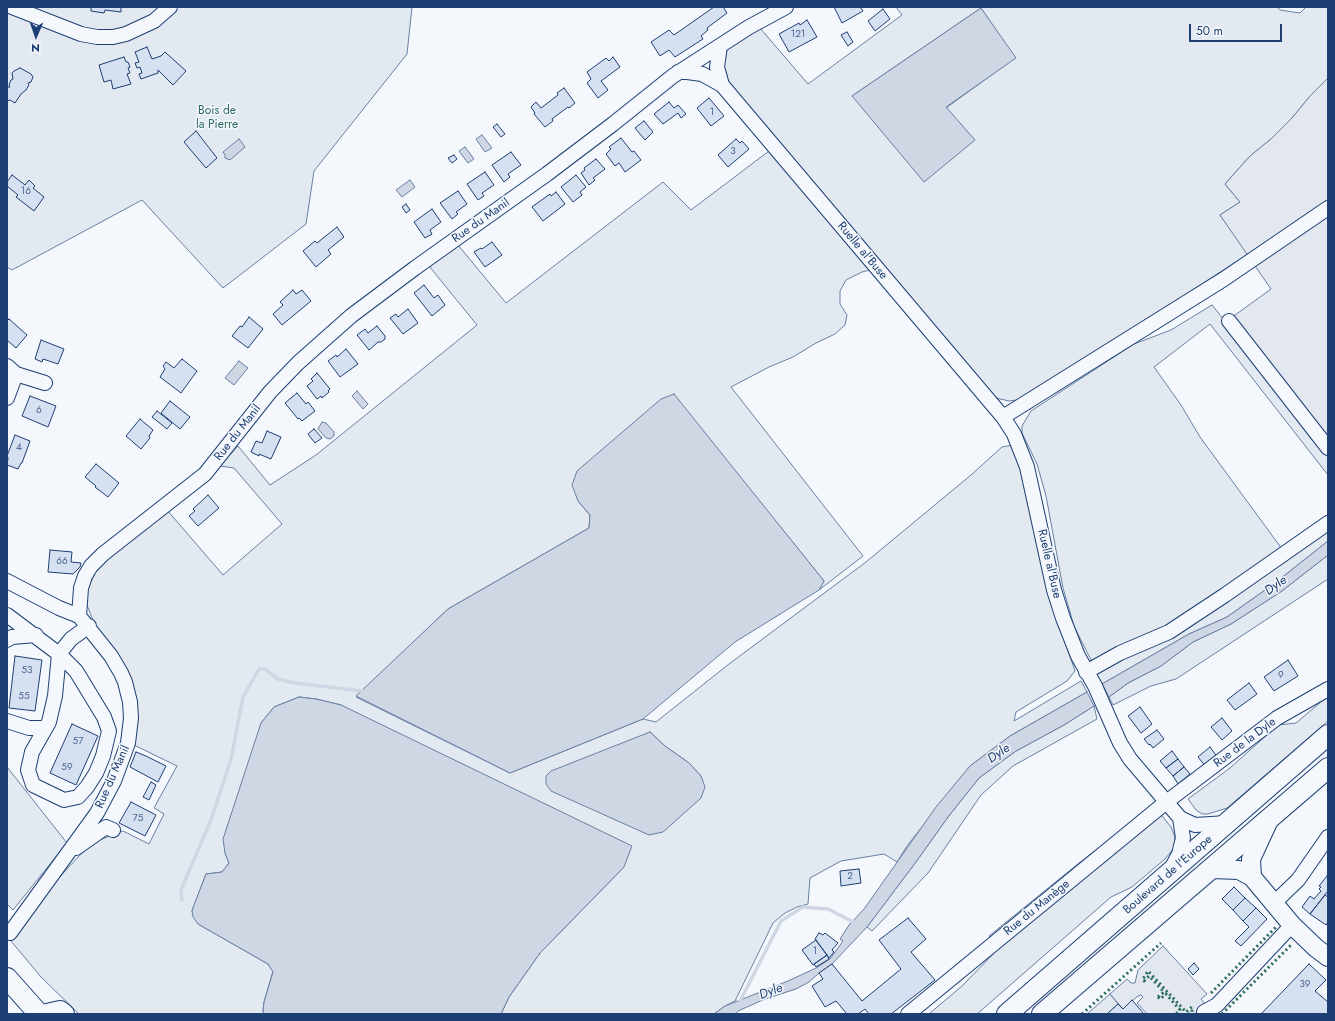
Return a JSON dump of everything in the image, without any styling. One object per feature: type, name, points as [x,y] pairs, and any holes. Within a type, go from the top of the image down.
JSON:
[{"type":"highway","name":"Boulevard de l'Europe","points":[[1007,1014],[1328,735]]},
{"type":"highway","name":"Boulevard de l'Europe","points":[[1042,1014],[1328,768]]},
{"type":"highway","points":[[7,978],[39,1014]]},
{"type":"highway","points":[[47,1014],[60,1011],[64,1014]]},
{"type":"main road","points":[[1252,877],[1251,859],[1270,818]]},
{"type":"main road","points":[[1211,869],[1239,870],[1252,877],[1292,925],[1316,948],[1328,957]]},
{"type":"street","points":[[12,7],[81,34],[97,37],[113,37],[126,34],[154,21],[170,7]]},
{"type":"street","name":"Rue du Manil","points":[[10,933],[91,822],[108,793],[125,754],[130,732],[130,707],[125,682],[115,662],[89,626],[79,616],[81,588],[85,576],[91,566],[103,554],[205,474],[270,392],[298,363],[351,316],[415,268],[553,170],[678,72],[749,27],[786,7]]},
{"type":"street","name":"Ruelle al'Buse","points":[[720,46],[717,67],[722,85]]},
{"type":"street","name":"Ruelle al'Buse","points":[[678,72],[702,74],[722,85],[1002,417],[1014,434],[1027,467],[1058,604],[1070,638],[1105,708],[1120,743],[1130,759],[1165,803],[1180,818]]},
{"type":"street","points":[[1002,417],[1224,279],[1328,208]]},
{"type":"street","points":[[1229,321],[1328,448]]},
{"type":"street","points":[[7,398],[12,370],[45,383]]},
{"type":"street","points":[[1086,672],[1120,653],[1169,632],[1225,596],[1328,523]]},
{"type":"street","points":[[7,581],[59,608],[79,616]]},
{"type":"street","points":[[7,615],[36,635],[59,654],[76,671],[104,717],[109,731],[103,756],[96,773],[87,787],[78,797],[64,800],[32,785],[28,770],[32,752],[49,722],[56,687],[59,654],[71,640],[89,626]]},
{"type":"street","points":[[7,640],[12,637],[36,635]]},
{"type":"street","points":[[56,687],[66,681],[80,677]]},
{"type":"street","name":"Rue de la Dyle","points":[[1165,803],[1277,718],[1328,690]]},
{"type":"street","points":[[7,721],[29,728],[45,728]]},
{"type":"street","name":"Rue du Manège","points":[[908,1014],[1165,803]]},
{"type":"street","points":[[1180,818],[1195,825],[1227,823]]},
{"type":"street","points":[[1167,876],[1179,854],[1183,838],[1180,818]]},
{"type":"street","points":[[67,855],[106,827],[113,830]]},
{"type":"street","points":[[1273,904],[1298,880],[1328,837]]},
{"type":"street","points":[[1204,1012],[1217,1006],[1292,925]]},
{"type":"green space","name":"Bois de la Pierre","points":[[7,7],[412,7],[407,54],[314,171],[306,224],[223,288],[142,200],[12,270],[7,267]]},
{"type":"green space","points":[[896,7],[1277,7],[1280,10],[1300,13],[1306,7],[1328,7],[1328,78],[1310,96],[1292,118],[1271,139],[1250,156],[1225,184],[1240,202],[1220,215],[1248,254],[1024,399],[1009,401],[996,398],[723,79],[723,56],[730,47],[760,28],[808,84],[902,15]],"holes":[[[981,8],[1015,58],[946,108],[852,96]]]},
{"type":"green space","points":[[769,151],[870,270],[862,272],[846,280],[840,291],[840,304],[847,315],[845,325],[835,334],[816,343],[793,357],[769,367],[731,387],[863,556],[819,590],[824,581],[673,394],[578,501],[590,515],[589,528],[448,609],[356,697],[510,773],[643,719],[656,722],[729,664],[866,562],[971,475],[1002,447],[1012,445],[1023,468],[1059,624],[1075,671],[1067,681],[1016,712],[1014,721],[1081,681],[1087,692],[1010,736],[970,766],[907,846],[897,862],[884,854],[841,861],[810,878],[808,904],[797,907],[785,913],[773,923],[735,1001],[714,1014],[501,1014],[509,997],[540,953],[624,867],[341,705],[316,699],[299,697],[274,707],[261,723],[225,853],[229,863],[222,872],[206,874],[192,911],[198,924],[268,964],[273,971],[264,1002],[264,1014],[79,1014],[41,977],[11,941],[12,937],[56,881],[94,842],[123,831],[149,844],[164,814],[154,808],[177,766],[134,745],[137,716],[95,626],[87,605],[87,591],[95,573],[106,560],[167,510],[223,575],[282,524],[234,468],[220,466],[238,446],[270,485],[316,455],[477,325],[429,266],[458,245],[506,303],[663,182],[691,210]],"holes":[[[650,732],[665,746],[689,763],[701,776],[701,798]]]},
{"type":"green space","points":[[1212,305],[1328,451],[1328,475],[1210,324],[1154,367],[1181,405],[1200,437],[1282,549],[1173,625],[1092,662],[1074,626],[1063,588],[1046,496],[1037,464],[1022,433],[1022,426],[1031,411],[1134,344],[1171,330]]},
{"type":"green space","points":[[1328,527],[1328,541],[1275,583],[1227,617],[1189,634],[1102,684],[1095,671]]},
{"type":"green space","points":[[1328,555],[1328,579],[1176,679],[1151,686],[1113,705],[1109,697],[1128,683],[1161,666],[1193,642],[1231,624],[1282,591]]},
{"type":"green space","points":[[1328,696],[1328,721],[1227,808],[1208,814],[1202,814],[1196,810],[1188,799],[1230,768],[1278,725],[1296,723]]},
{"type":"green space","points":[[1094,706],[1097,719],[1013,766],[981,795],[928,873],[872,931],[867,927],[948,817],[979,778],[1016,751],[1064,725]]},
{"type":"green space","points":[[7,767],[67,843],[13,910],[7,904]]},
{"type":"green space","points":[[1154,806],[1171,827],[1175,837],[1174,848],[1165,859],[1132,887],[1111,897],[977,1014],[929,1014],[962,986],[1000,947],[989,936],[1079,863]]},
{"type":"green space","points":[[1110,994],[1118,1004],[1107,1014],[1087,1014]]},
{"type":"shaded area","points":[[1328,78],[1328,439],[1231,318],[1271,289],[1220,215],[1240,202],[1225,184],[1250,156],[1271,139],[1292,118],[1310,96]]},
{"type":"shaded area","points":[[1163,946],[1207,994],[1201,999],[1214,1014],[1147,1014],[1137,1003],[1143,997],[1141,995],[1123,1009],[1110,994],[1127,979],[1131,983],[1135,983],[1138,970]]},
{"type":"water","points":[[981,8],[1016,58],[946,107],[975,140],[924,182],[852,96]]},
{"type":"water","points":[[482,135],[492,148],[485,152],[476,139]]},
{"type":"water","points":[[239,139],[245,147],[230,160],[225,158],[223,152]]},
{"type":"water","points":[[465,147],[474,159],[468,163],[459,151]]},
{"type":"water","points":[[410,180],[415,187],[402,197],[396,190]]},
{"type":"water","points":[[239,361],[248,368],[234,385],[225,378]]},
{"type":"water","points":[[357,391],[368,404],[363,409],[352,396]]},
{"type":"water","points":[[674,394],[824,581],[819,590],[735,642],[643,719],[510,773],[356,696],[448,609],[589,528],[590,515],[578,501],[572,485],[577,471],[661,399]]},
{"type":"water","points":[[322,422],[326,423],[334,432],[334,436],[330,439],[326,438],[318,429]]},
{"type":"water","name":"Dyle","points":[[1328,541],[1328,555],[1282,591],[1231,624],[1193,642],[1161,666],[1128,683],[1109,697],[1102,684],[1189,634],[1227,617],[1275,583]]},
{"type":"water","name":"Dyle","points":[[1087,692],[1094,706],[1064,725],[1016,751],[979,778],[948,817],[867,927],[832,964],[809,982],[796,989],[765,999],[738,1011],[735,1014],[714,1014],[725,1006],[788,981],[816,968],[830,959],[843,941],[840,939],[849,925],[864,909],[936,807],[970,766],[1010,736]]},
{"type":"water","points":[[299,697],[316,699],[341,705],[632,846],[624,867],[540,953],[509,997],[501,1014],[264,1014],[264,1002],[273,972],[268,964],[198,924],[193,917],[192,911],[206,874],[222,872],[229,863],[225,853],[223,839],[261,723],[274,707]]},
{"type":"water","points":[[650,732],[665,746],[689,763],[701,776],[705,787],[701,798],[663,832],[649,835],[551,791],[546,784],[546,776],[551,771]]},
{"type":"building","points":[[91,7],[121,7],[121,12],[105,10],[104,13],[91,11]]},
{"type":"building","points":[[714,7],[723,7],[727,13],[707,28],[708,30],[701,36],[703,39],[675,57],[669,50],[660,56],[651,42],[669,30],[674,35]]},
{"type":"building","points":[[834,7],[860,7],[863,11],[842,23]]},
{"type":"building","points":[[883,9],[890,19],[875,31],[868,21]]},
{"type":"building","points":[[807,20],[817,37],[789,52],[779,34],[799,23],[800,25]]},
{"type":"building","points":[[847,32],[853,42],[848,46],[841,35]]},
{"type":"building","points":[[147,47],[152,59],[161,56],[165,52],[186,71],[173,85],[158,70],[158,73],[141,79],[139,74],[142,73],[140,67],[137,68],[135,63],[139,62],[135,52]]},
{"type":"building","points":[[124,57],[130,67],[128,68],[130,73],[127,74],[131,84],[113,89],[111,80],[104,82],[99,65]]},
{"type":"building","points":[[613,57],[620,67],[601,81],[608,90],[598,98],[587,83],[591,79],[587,72],[606,58],[609,61]]},
{"type":"building","points":[[20,68],[31,74],[33,77],[31,82],[28,83],[29,85],[26,90],[21,94],[15,103],[10,100],[7,101],[7,87],[10,87],[9,85],[13,79],[12,73]]},
{"type":"building","points":[[564,88],[575,103],[552,119],[553,121],[545,127],[534,114],[535,113],[531,107],[536,102],[541,108],[558,95],[557,93]]},
{"type":"building","points":[[709,98],[724,116],[711,126],[697,108]]},
{"type":"building","points":[[669,102],[674,108],[678,105],[686,114],[681,118],[678,113],[663,124],[654,114]]},
{"type":"building","points":[[644,121],[653,132],[645,140],[635,128]]},
{"type":"building","points":[[497,124],[505,134],[501,137],[493,127]]},
{"type":"building","points":[[196,131],[217,158],[206,168],[184,142]]},
{"type":"building","points":[[621,138],[632,152],[634,151],[641,160],[625,172],[619,163],[615,166],[606,154],[611,149],[609,147]]},
{"type":"building","points":[[736,139],[740,143],[742,141],[749,149],[728,167],[718,155]]},
{"type":"building","points":[[511,152],[521,165],[508,174],[510,177],[504,182],[492,165]]},
{"type":"building","points":[[454,155],[457,159],[452,163],[448,158]]},
{"type":"building","points":[[596,159],[605,169],[593,178],[595,180],[589,185],[581,173],[585,170],[584,168]]},
{"type":"building","points":[[485,172],[494,185],[482,193],[484,196],[478,200],[467,184]]},
{"type":"building","points":[[12,175],[25,185],[29,180],[35,186],[33,188],[44,197],[34,211],[16,197],[18,195],[7,186],[7,182]]},
{"type":"building","points":[[576,175],[586,187],[580,192],[582,195],[573,202],[561,187]]},
{"type":"building","points":[[458,191],[467,204],[456,212],[458,214],[452,219],[440,203]]},
{"type":"building","points":[[556,192],[565,204],[543,221],[532,207],[550,194],[551,196]]},
{"type":"building","points":[[406,204],[410,210],[406,213],[402,207]]},
{"type":"building","points":[[432,209],[441,222],[430,230],[432,234],[425,238],[414,222]]},
{"type":"building","points":[[337,227],[344,237],[328,250],[331,254],[316,267],[303,251],[315,241],[317,243]]},
{"type":"building","points":[[492,242],[502,255],[485,267],[474,252],[481,248],[482,249]]},
{"type":"building","points":[[424,285],[434,298],[438,295],[445,305],[432,316],[414,293]]},
{"type":"building","points":[[293,290],[296,294],[302,290],[311,301],[282,325],[273,314],[283,305],[280,302]]},
{"type":"building","points":[[408,309],[418,323],[403,334],[390,318],[396,314],[398,317]]},
{"type":"building","points":[[249,317],[263,329],[248,348],[232,336],[240,326],[242,327]]},
{"type":"building","points":[[9,319],[27,335],[16,348],[7,340],[7,321]]},
{"type":"building","points":[[377,326],[385,336],[385,339],[378,342],[369,350],[357,335],[365,329],[368,333]]},
{"type":"building","points":[[41,340],[64,349],[58,364],[43,359],[42,362],[35,359]]},
{"type":"building","points":[[346,349],[358,364],[340,377],[328,361],[336,355],[337,357]]},
{"type":"building","points":[[182,359],[197,371],[181,393],[160,377],[165,369],[163,366],[166,362],[174,368]]},
{"type":"building","points":[[317,373],[330,389],[328,391],[329,392],[322,398],[321,396],[317,399],[307,386],[313,381],[311,379]]},
{"type":"building","points":[[297,393],[306,404],[308,402],[315,411],[302,421],[299,418],[298,419],[285,403]]},
{"type":"building","points":[[30,396],[56,406],[48,427],[22,416]]},
{"type":"building","points":[[170,401],[190,417],[180,429],[161,413]]},
{"type":"building","points":[[157,411],[172,423],[167,429],[152,417]]},
{"type":"building","points":[[140,419],[153,430],[149,436],[150,438],[141,449],[126,436]]},
{"type":"building","points":[[314,429],[322,438],[315,443],[308,434]]},
{"type":"building","points":[[267,431],[281,437],[271,459],[251,452],[256,441],[262,443]]},
{"type":"building","points":[[15,435],[30,441],[22,463],[18,469],[7,465],[7,456]]},
{"type":"building","points":[[96,464],[119,483],[108,497],[85,477]]},
{"type":"building","points":[[208,495],[219,508],[198,526],[189,516],[195,511],[193,509]]},
{"type":"building","points":[[50,550],[72,552],[71,562],[81,563],[80,567],[73,574],[48,572]]},
{"type":"building","points":[[15,656],[42,660],[35,711],[9,708]]},
{"type":"building","points":[[1288,660],[1298,676],[1274,691],[1264,677]]},
{"type":"building","points":[[1249,683],[1257,694],[1235,710],[1227,700]]},
{"type":"building","points":[[1140,707],[1152,724],[1141,733],[1128,716]]},
{"type":"building","points":[[1222,718],[1232,731],[1222,740],[1211,727]]},
{"type":"building","points":[[72,724],[98,736],[76,785],[50,773]]},
{"type":"building","points":[[1157,730],[1164,739],[1153,748],[1144,739]]},
{"type":"building","points":[[1210,747],[1218,758],[1206,767],[1198,757]]},
{"type":"building","points":[[1172,751],[1178,759],[1166,768],[1160,761]]},
{"type":"building","points":[[136,752],[166,766],[158,782],[130,767]]},
{"type":"building","points":[[1178,759],[1184,767],[1173,776],[1166,768]]},
{"type":"building","points":[[1184,767],[1190,774],[1178,784],[1173,776]]},
{"type":"building","points":[[151,782],[156,785],[149,800],[143,797]]},
{"type":"building","points":[[131,802],[156,815],[145,836],[119,823]]},
{"type":"building","points":[[859,869],[861,883],[841,886],[840,871]]},
{"type":"building","points":[[1327,876],[1328,891],[1310,914],[1302,907],[1310,896],[1314,899],[1321,891],[1319,889],[1321,887],[1319,886]]},
{"type":"building","points":[[1234,887],[1245,898],[1233,910],[1222,899]]},
{"type":"building","points":[[1325,895],[1328,897],[1328,922],[1326,925],[1310,914]]},
{"type":"building","points":[[1245,898],[1256,908],[1243,921],[1233,910]]},
{"type":"building","points":[[1256,908],[1267,919],[1241,946],[1235,941],[1249,927],[1243,921]]},
{"type":"building","points":[[908,918],[926,939],[911,952],[935,980],[891,1014],[869,1014],[865,1009],[858,1014],[847,1014],[836,1001],[825,1007],[812,986],[823,979],[819,973],[832,964],[862,1001],[901,969],[879,940]]},
{"type":"building","points":[[819,933],[823,935],[825,933],[838,943],[832,950],[834,952],[829,958],[815,939]]},
{"type":"building","points":[[816,940],[827,955],[813,965],[802,950]]},
{"type":"building","points":[[827,955],[829,959],[816,967],[814,964]]},
{"type":"building","points":[[1194,963],[1199,969],[1193,975],[1188,969]]},
{"type":"building","points":[[1309,964],[1326,980],[1315,991],[1328,1002],[1328,1014],[1261,1014]]},
{"type":"building","points":[[1132,1000],[1144,1014],[1107,1014],[1118,1004],[1123,1009]]},
{"type":"waterway","points":[[182,900],[181,890],[211,820],[231,759],[243,697],[259,669],[265,669],[278,679],[295,683],[362,691]]},
{"type":"waterway","points":[[739,1003],[781,921],[803,907],[828,909],[855,923]]},
{"type":"hedge","points":[[1211,993],[1277,926]]},
{"type":"hedge","points":[[1082,1014],[1161,943]]},
{"type":"hedge","points":[[1222,1014],[1292,944]]},
{"type":"hedge","points":[[1158,997],[1164,992],[1149,976],[1144,981],[1143,979],[1148,971],[1186,1012],[1192,1007],[1192,1012],[1189,1014]]},
{"type":"hedge","points":[[1158,997],[1160,999],[1166,994],[1180,1010],[1176,1014]]}]
